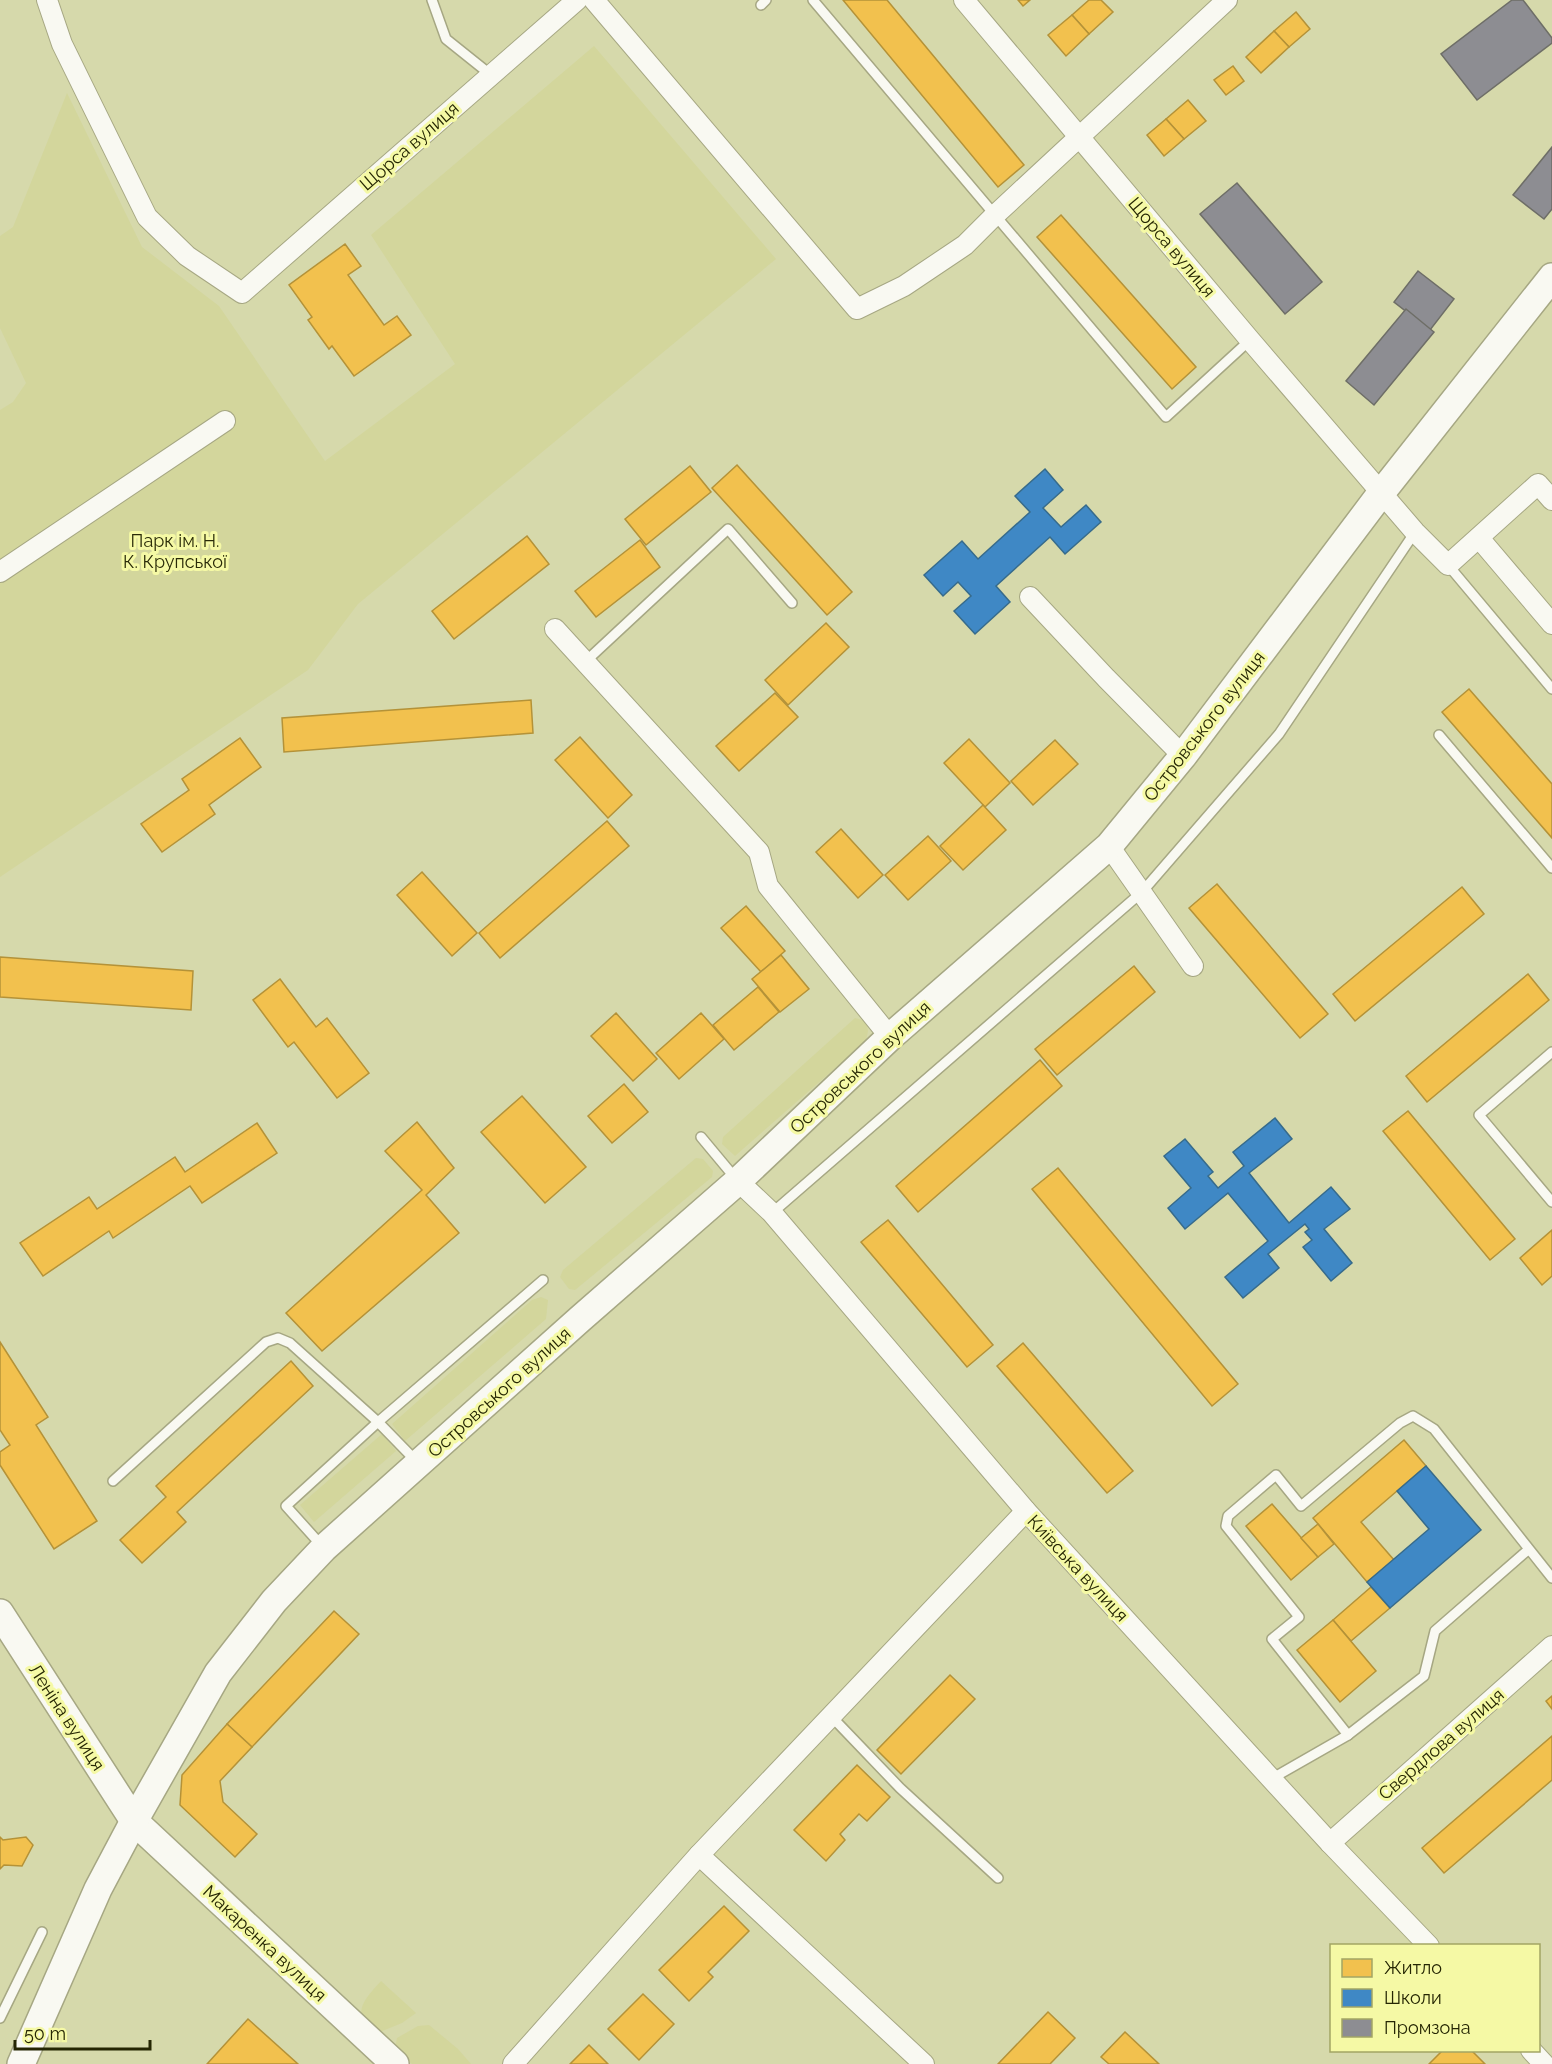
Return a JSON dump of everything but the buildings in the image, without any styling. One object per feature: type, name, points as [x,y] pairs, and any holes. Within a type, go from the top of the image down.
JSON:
[{"type":"main road","name":"Островського вулиця","points":[[21,2064],[98,1888],[134,1821],[218,1673],[274,1601],[324,1548],[579,1319],[738,1181],[890,1037],[1109,846],[1183,756],[1382,492],[1552,277]]},
{"type":"main road","name":"Леніна вулиця","points":[[0,1613],[134,1821]]},
{"type":"main road","name":"Макаренка вулиця","points":[[134,1821],[395,2064]]},
{"type":"street","name":"Щорса вулиця","points":[[47,0],[62,44],[147,217],[187,256],[242,293],[577,0]]},
{"type":"street","points":[[594,0],[857,309],[904,286],[965,245],[1227,0]]},
{"type":"street","name":"Щорса вулиця","points":[[964,0],[1250,340],[1415,532],[1448,565]]},
{"type":"street","points":[[0,572],[225,420]]},
{"type":"street","points":[[1448,565],[1539,484],[1552,500]]},
{"type":"street","points":[[1479,538],[1552,624]]},
{"type":"street","points":[[1030,597],[1183,756]]},
{"type":"street","points":[[555,628],[759,852],[768,886],[890,1037]]},
{"type":"street","points":[[1109,846],[1193,966]]},
{"type":"street","name":"Київська вулиця","points":[[738,1181],[772,1213],[1026,1511],[1329,1843],[1427,1944]]},
{"type":"street","points":[[513,2064],[699,1855],[1026,1511]]},
{"type":"street","name":"Свердлова вулиця","points":[[1329,1843],[1552,1646]]},
{"type":"street","points":[[699,1855],[924,2064]]},
{"type":"street","points":[[1533,2052],[1544,2064]]},
{"type":"lane","points":[[432,0],[446,39],[491,75]]},
{"type":"lane","points":[[813,0],[1166,417],[1250,340]]},
{"type":"lane","points":[[585,662],[728,529],[792,603]]},
{"type":"lane","points":[[772,1213],[1142,892],[1279,734],[1415,532]]},
{"type":"lane","points":[[1448,565],[1552,688]]},
{"type":"lane","points":[[1439,735],[1552,868]]},
{"type":"lane","points":[[1552,1052],[1479,1115],[1552,1202]]},
{"type":"lane","points":[[701,1137],[738,1181]]},
{"type":"lane","points":[[324,1548],[286,1506],[378,1422],[543,1280]]},
{"type":"lane","points":[[113,1481],[266,1342],[278,1338],[290,1343],[378,1422],[418,1464]]},
{"type":"lane","points":[[1348,1735],[1272,1639],[1299,1617],[1226,1526],[1228,1516],[1276,1475],[1301,1506],[1400,1423],[1413,1416],[1434,1429],[1552,1578]]},
{"type":"lane","points":[[1271,1779],[1348,1735],[1424,1676],[1435,1631],[1529,1549]]},
{"type":"lane","points":[[831,1716],[900,1788],[998,1878]]},
{"type":"lane","points":[[0,2018],[42,1932]]},
{"type":"green space","name":"Парк ім. Н. К. Крупської","points":[[594,46],[776,259],[358,604],[308,670],[0,877],[0,410],[13,402],[26,383],[0,328],[0,236],[13,227],[67,93],[142,247],[219,306],[325,461],[455,364],[371,235]]},
{"type":"green space","points":[[855,1018],[866,1021],[868,1031],[866,1041],[735,1156],[722,1144],[723,1137]]},
{"type":"green space","points":[[696,1158],[703,1159],[713,1171],[712,1177],[575,1290],[569,1289],[560,1277],[563,1270]]},
{"type":"green space","points":[[541,1297],[548,1300],[546,1319],[405,1441],[392,1424],[532,1300]]},
{"type":"green space","points":[[382,1434],[396,1451],[314,1522],[300,1505]]},
{"type":"green space","points":[[381,1981],[416,2013],[402,2023],[380,2032],[365,2019],[361,2011],[368,1996]]},
{"type":"green space","points":[[429,2025],[458,2049],[471,2064],[412,2064],[395,2049],[397,2038],[418,2026]]}]
